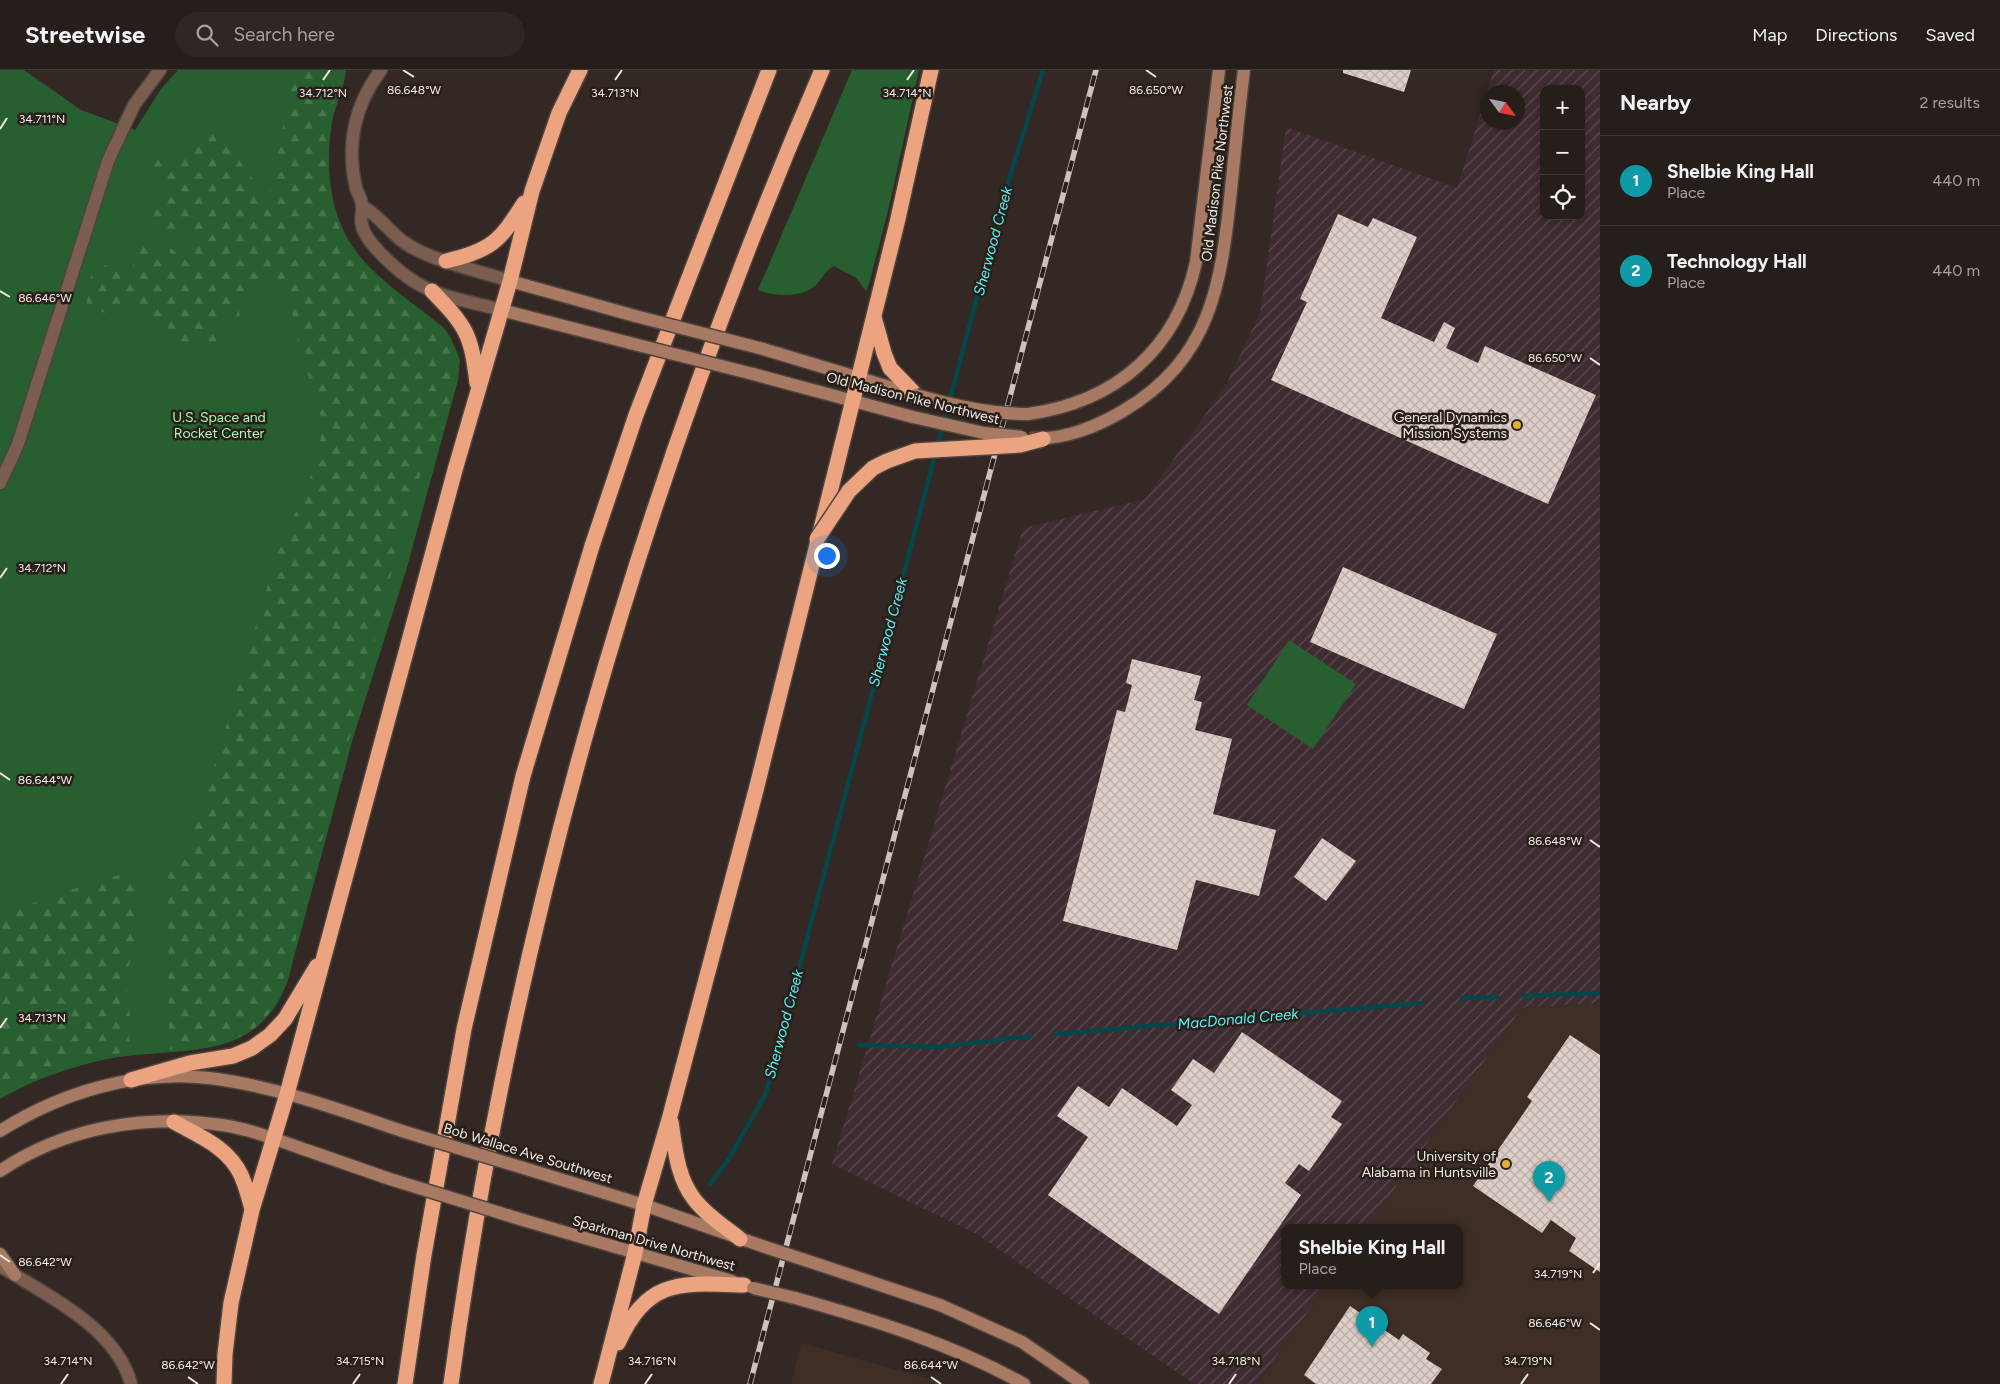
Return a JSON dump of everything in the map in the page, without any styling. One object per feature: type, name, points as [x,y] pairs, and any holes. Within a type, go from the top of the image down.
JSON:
[{"type":"highway","points":[[224,1384],[225,1354],[231,1302],[252,1210],[288,1094],[455,470],[510,282],[532,191],[559,113],[580,70]]},
{"type":"highway","points":[[405,1384],[424,1255],[464,1029],[523,776],[592,546],[636,415],[769,70]]},
{"type":"highway","points":[[451,1384],[471,1252],[516,1015],[578,764],[632,584],[691,404],[761,215],[822,70]]},
{"type":"highway","points":[[602,1379],[635,1253],[644,1205],[670,1116],[756,790],[874,316],[907,179],[930,70]]},
{"type":"highway","points":[[446,261],[484,249],[495,242],[509,227],[532,191]]},
{"type":"highway","points":[[432,291],[458,318],[468,334],[473,353],[478,392]]},
{"type":"highway","points":[[874,316],[890,368],[916,396]]},
{"type":"highway","points":[[817,539],[849,491],[873,468],[887,461],[916,451],[1020,445],[1044,439]]},
{"type":"highway","points":[[131,1080],[190,1063],[233,1056],[261,1043],[285,1019],[327,950]]},
{"type":"highway","points":[[670,1116],[677,1162],[689,1192],[704,1210],[740,1240]]},
{"type":"highway","points":[[174,1122],[216,1145],[232,1160],[244,1182],[252,1210]]},
{"type":"highway","points":[[602,1379],[634,1312],[653,1296],[675,1285],[692,1283],[748,1286]]},
{"type":"main road","name":"Old Madison Pike Northwest","points":[[510,282],[763,349],[916,396],[972,410],[1028,414],[1060,408],[1083,401],[1115,384],[1144,360],[1156,347],[1178,315],[1192,282],[1196,262],[1219,70]]},
{"type":"main road","name":"Old Madison Pike Northwest","points":[[502,310],[984,434],[1044,439],[1097,425],[1133,405],[1169,374],[1188,351],[1200,332],[1213,300],[1225,248],[1244,70]]},
{"type":"main road","name":"Bob Wallace Ave Southwest","points":[[0,1131],[41,1107],[74,1094],[131,1080],[185,1077],[209,1078],[288,1094],[644,1205]]},
{"type":"main road","name":"Sparkman Drive Northwest","points":[[0,1171],[33,1150],[102,1127],[174,1122],[223,1125],[273,1138],[393,1180],[523,1220],[912,1333],[967,1355],[1024,1384]]},
{"type":"main road","name":"Sparkman Drive Northwest","points":[[644,1205],[740,1240],[940,1305],[1022,1342],[1083,1384]]},
{"type":"main road","points":[[0,1254],[15,1275]]},
{"type":"street","points":[[0,483],[18,444],[108,161],[134,104],[160,70]]},
{"type":"street","points":[[381,70],[363,97],[353,128],[353,167],[356,189],[362,206],[362,225],[375,247],[393,266],[415,282],[432,291],[502,310]]},
{"type":"street","points":[[362,206],[375,213],[404,242],[420,252],[510,282]]},
{"type":"street","points":[[0,1266],[74,1313],[101,1334],[119,1354],[126,1367],[131,1384]]},
{"type":"shaded area","points":[[1494,70],[1600,70],[1600,1003],[1522,1008],[1370,1224],[1281,1224],[1281,1289],[1324,1289],[1257,1384],[1194,1384],[978,1235],[832,1164],[1023,528],[1145,499],[1225,387],[1260,313],[1286,127],[1457,188],[1480,115],[1480,130],[1525,130],[1525,85],[1489,85]]},
{"type":"shaded area","name":"University of Alabama in Huntsville","points":[[1600,1003],[1600,1384],[1257,1384],[1324,1289],[1463,1289],[1463,1224],[1370,1224],[1522,1008]]},
{"type":"shaded area","points":[[801,1343],[947,1384],[791,1384]]},
{"type":"green space","name":"U.S. Space and Rocket Center","points":[[0,70],[24,70],[81,110],[135,130],[161,89],[178,70],[346,70],[332,122],[329,146],[330,180],[337,214],[343,230],[371,269],[444,328],[451,338],[460,360],[458,380],[406,571],[353,738],[287,983],[273,1010],[255,1028],[235,1040],[212,1047],[187,1051],[134,1055],[93,1062],[38,1080],[0,1099]]},
{"type":"green space","points":[[296,70],[310,70],[332,77],[336,90],[326,151],[328,193],[341,233],[356,256],[449,338],[457,363],[455,380],[440,441],[424,462],[397,551],[294,946],[277,998],[269,1013],[255,1028],[235,1039],[212,1046],[169,1050],[168,863],[185,854],[210,781],[282,537],[306,494],[324,426],[300,350],[291,307],[273,268],[262,274],[256,294],[238,301],[240,319],[219,322],[216,327],[225,341],[213,351],[192,344],[172,342],[165,319],[143,317],[122,304],[107,314],[86,305],[92,271],[115,261],[132,273],[136,247],[144,240],[174,275],[184,270],[170,259],[170,249],[189,254],[190,230],[161,234],[147,217],[168,193],[154,167],[159,157],[178,161],[208,125],[232,151],[269,200],[293,73]]},
{"type":"green space","points":[[852,70],[919,70],[889,207],[869,284],[866,291],[856,278],[834,266],[826,272],[816,285],[804,292],[780,295],[758,290]]},
{"type":"green space","points":[[1289,640],[1356,684],[1313,749],[1247,705]]},
{"type":"green space","points":[[138,869],[139,931],[125,979],[130,1016],[129,1051],[96,1059],[76,1052],[35,1079],[0,1091],[0,913],[9,912],[58,894]]},
{"type":"building","points":[[1343,70],[1411,70],[1404,92],[1343,73]]},
{"type":"building","points":[[1338,214],[1368,227],[1373,218],[1417,237],[1381,318],[1434,342],[1444,322],[1455,328],[1446,348],[1478,363],[1485,346],[1596,395],[1548,504],[1271,380],[1307,302],[1300,299]]},
{"type":"building","points":[[1343,567],[1497,634],[1464,709],[1310,642]]},
{"type":"building","points":[[1132,659],[1201,676],[1194,700],[1202,702],[1195,730],[1232,739],[1213,814],[1276,830],[1259,896],[1196,880],[1177,950],[1063,921],[1117,710],[1125,712],[1132,685],[1126,683]]},
{"type":"building","points":[[1322,838],[1356,861],[1326,901],[1294,877]]},
{"type":"building","points":[[1242,1032],[1342,1101],[1331,1117],[1342,1124],[1309,1171],[1299,1164],[1285,1183],[1301,1195],[1219,1314],[1048,1195],[1088,1137],[1057,1116],[1078,1086],[1109,1107],[1122,1088],[1177,1126],[1192,1105],[1171,1090],[1193,1059],[1214,1073]]},
{"type":"building","points":[[1570,1035],[1600,1055],[1600,1272],[1569,1251],[1576,1238],[1551,1220],[1542,1233],[1473,1186],[1532,1101],[1527,1097]]},
{"type":"building","points":[[1350,1306],[1399,1340],[1403,1334],[1430,1353],[1426,1359],[1442,1369],[1431,1384],[1316,1384],[1304,1375]]},
{"type":"waterway","name":"Sherwood Creek","points":[[710,1184],[730,1157],[766,1093],[1003,199],[1043,70]]},
{"type":"waterway","name":"MacDonald Creek","points":[[1524,996],[1600,993]]},
{"type":"waterway","points":[[1462,998],[1497,997]]},
{"type":"waterway","name":"MacDonald Creek","points":[[1056,1034],[1421,1003]]},
{"type":"waterway","name":"MacDonald Creek","points":[[859,1045],[939,1047],[1031,1036]]},
{"type":"railway","points":[[750,1384],[1096,70]]},
{"type":"place","name":"General Dynamics Mission Systems","points":[[1517,425]]},
{"type":"place","name":"University of Alabama in Huntsville","points":[[1506,1164]]},
{"type":"place","name":"Technology Hall","points":[[1549,1202]]},
{"type":"place","name":"Shelbie King Hall","points":[[1372,1347]]}]
